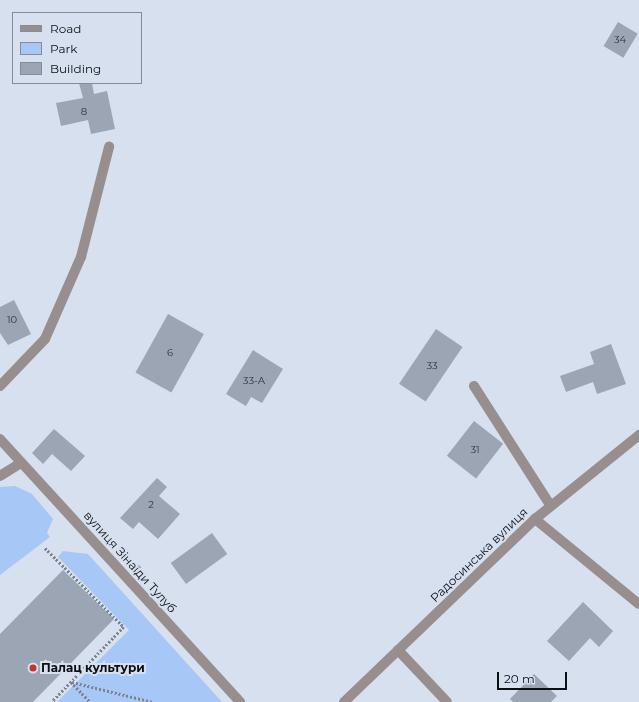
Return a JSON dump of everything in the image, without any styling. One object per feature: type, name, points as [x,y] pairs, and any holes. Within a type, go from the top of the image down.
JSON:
[{"type":"street","points":[[0,386],[45,339],[81,257],[109,148]]},
{"type":"street","points":[[474,386],[550,505]]},
{"type":"street","name":"Радосинська вулиця","points":[[344,702],[550,505],[639,435]]},
{"type":"street","name":"вулиця Зінаїди Тулуб","points":[[0,439],[240,702]]},
{"type":"street","points":[[0,476],[21,463]]},
{"type":"street","points":[[535,519],[639,604]]},
{"type":"street","points":[[398,650],[447,702]]},
{"type":"path","points":[[45,548],[124,627],[52,702]]},
{"type":"path","points":[[71,682],[90,702]]},
{"type":"path","points":[[71,682],[153,702]]},
{"type":"green space","points":[[15,486],[32,494],[53,519],[47,533],[50,537],[0,575],[0,487]]},
{"type":"green space","points":[[63,551],[88,554],[222,702],[57,702],[129,630],[58,557]]},
{"type":"building","points":[[618,22],[638,34],[623,58],[604,46]]},
{"type":"building","points":[[79,84],[92,84],[94,94],[107,91],[115,129],[91,134],[88,120],[61,126],[56,103],[83,98]]},
{"type":"building","points":[[14,300],[31,334],[8,345],[0,333],[0,307]]},
{"type":"building","points":[[168,314],[204,334],[171,392],[136,373]]},
{"type":"building","points":[[436,329],[463,347],[426,402],[399,384]]},
{"type":"building","points":[[611,344],[626,384],[597,394],[593,382],[566,392],[560,376],[594,364],[590,352]]},
{"type":"building","points":[[253,350],[283,369],[262,403],[251,397],[246,406],[226,394]]},
{"type":"building","points":[[474,421],[503,444],[476,478],[447,456]]},
{"type":"building","points":[[54,429],[85,456],[71,471],[52,454],[43,464],[32,453]]},
{"type":"building","points":[[157,478],[167,487],[159,496],[180,514],[158,539],[139,522],[133,529],[120,518]]},
{"type":"building","points":[[212,533],[227,554],[186,584],[171,563]]},
{"type":"building","name":"Палац культури","points":[[63,570],[114,619],[33,702],[0,702],[0,634]]},
{"type":"building","points":[[583,602],[613,631],[599,647],[590,638],[569,661],[547,641]]},
{"type":"building","points":[[534,674],[557,696],[551,702],[513,702],[510,699]]},
{"type":"place","name":"Палац культури","points":[[33,668]]}]
